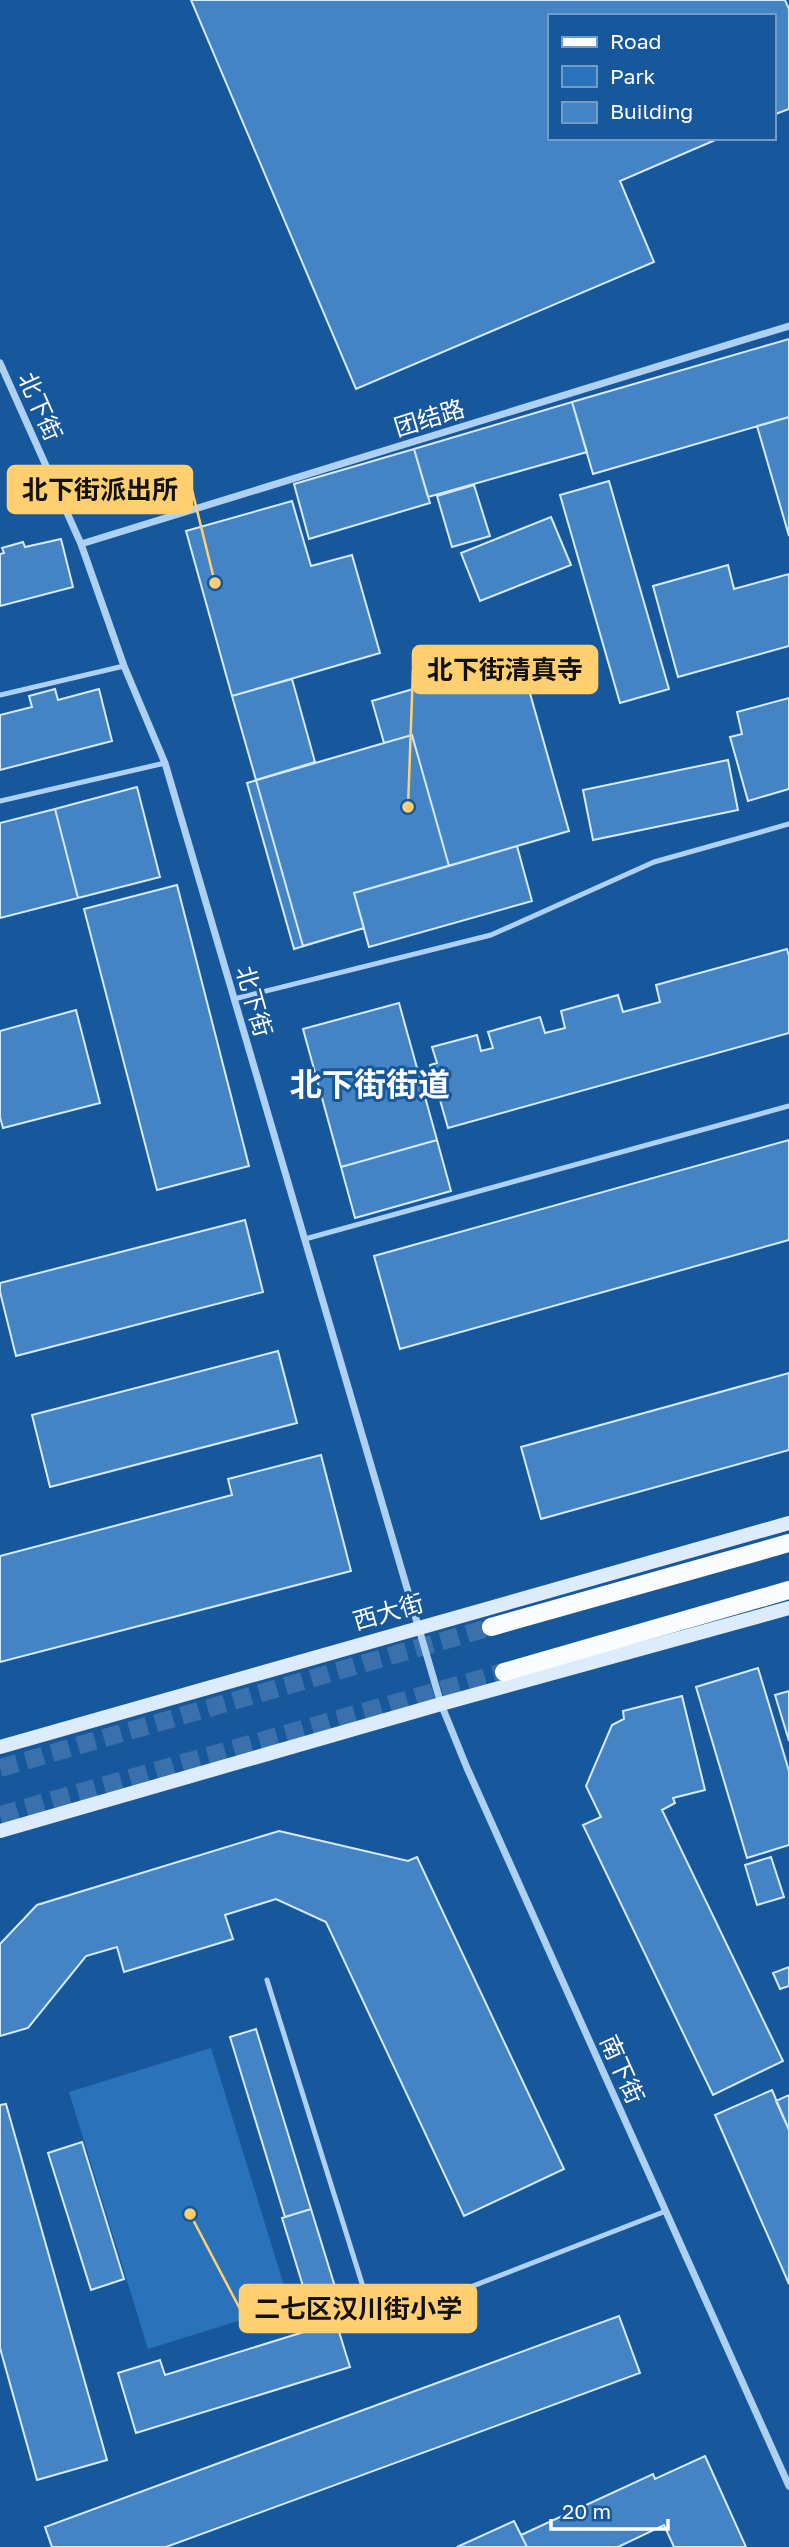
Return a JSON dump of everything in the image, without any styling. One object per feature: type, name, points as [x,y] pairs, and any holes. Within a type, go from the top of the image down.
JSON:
[{"type":"main road","points":[[491,1628],[789,1543]]},
{"type":"main road","points":[[503,1671],[789,1591]]},
{"type":"street","name":"团结路","points":[[81,544],[789,326]]},
{"type":"street","name":"北下街","points":[[0,363],[81,544],[124,666],[165,763],[430,1665]]},
{"type":"street","name":"西大街","points":[[0,1747],[789,1523]]},
{"type":"street","points":[[0,1831],[441,1704],[789,1608]]},
{"type":"street","name":"南下街","points":[[430,1665],[441,1704],[467,1768],[786,2473],[789,2486]]},
{"type":"lane","points":[[0,695],[124,666]]},
{"type":"lane","points":[[0,801],[165,763]]},
{"type":"lane","points":[[234,999],[491,935],[654,862],[789,824]]},
{"type":"lane","points":[[304,1239],[789,1106]]},
{"type":"lane","points":[[267,1980],[370,2309],[379,2318],[388,2319],[666,2211]]},
{"type":"green space","points":[[211,2048],[290,2305],[148,2349],[69,2092]]},
{"type":"building","points":[[191,0],[785,0],[789,9],[789,109],[775,114],[775,14],[548,14],[548,140],[715,140],[620,181],[654,262],[356,389]]},
{"type":"building","points":[[789,339],[789,417],[593,474],[572,402]]},
{"type":"building","points":[[572,402],[587,452],[428,497],[414,449]]},
{"type":"building","points":[[789,417],[789,536],[757,426]]},
{"type":"building","points":[[414,449],[430,503],[309,539],[294,484]]},
{"type":"building","points":[[609,481],[669,689],[620,703],[560,495]]},
{"type":"building","points":[[474,485],[490,536],[452,547],[437,496]]},
{"type":"building","points":[[292,501],[311,566],[352,555],[380,653],[232,696],[186,531]]},
{"type":"building","points":[[551,517],[571,565],[480,601],[461,553]]},
{"type":"building","points":[[61,539],[73,587],[0,606],[0,554],[4,553],[2,548],[23,542],[25,547]]},
{"type":"building","points":[[728,565],[734,589],[789,574],[789,646],[678,677],[653,586]]},
{"type":"building","points":[[520,658],[569,831],[449,866],[412,735],[384,743],[372,701]]},
{"type":"building","points":[[520,658],[569,831],[354,893],[364,928],[294,949],[247,783],[384,743],[372,701]]},
{"type":"building","points":[[292,679],[315,762],[256,780],[232,696]]},
{"type":"building","points":[[55,689],[58,700],[99,689],[112,741],[0,770],[0,715],[32,707],[29,696]]},
{"type":"building","points":[[789,698],[789,789],[748,801],[730,737],[742,734],[737,712]]},
{"type":"building","points":[[412,735],[449,866],[354,893],[364,928],[303,946],[256,780]]},
{"type":"building","points":[[728,760],[738,810],[593,840],[583,790]]},
{"type":"building","points":[[137,787],[160,877],[78,898],[55,809]]},
{"type":"building","points":[[55,809],[78,898],[0,918],[0,823]]},
{"type":"building","points":[[517,846],[532,901],[369,947],[354,893]]},
{"type":"building","points":[[177,885],[249,1166],[157,1190],[84,909]]},
{"type":"building","points":[[787,949],[789,1033],[448,1128],[430,1065],[437,1063],[432,1047],[477,1035],[481,1051],[493,1048],[488,1032],[540,1017],[545,1033],[565,1028],[561,1011],[618,995],[623,1012],[660,1002],[656,985]]},
{"type":"building","points":[[399,1003],[437,1140],[341,1167],[303,1029]]},
{"type":"building","points":[[76,1010],[100,1103],[3,1128],[0,1117],[0,1031]]},
{"type":"building","points":[[437,1140],[451,1191],[355,1218],[341,1167]]},
{"type":"building","points":[[789,1140],[789,1240],[400,1349],[374,1256]]},
{"type":"building","points":[[245,1220],[263,1292],[16,1356],[0,1283]]},
{"type":"building","points":[[278,1351],[297,1423],[50,1487],[32,1415]]},
{"type":"building","points":[[789,1373],[789,1450],[541,1519],[521,1447]]},
{"type":"building","points":[[321,1455],[351,1571],[0,1662],[0,1556],[232,1495],[228,1479]]},
{"type":"building","points":[[758,1668],[789,1771],[789,1845],[747,1858],[696,1687]]},
{"type":"building","points":[[789,1691],[789,1741],[775,1695]]},
{"type":"building","points":[[682,1696],[705,1790],[673,1798],[675,1803],[662,1810],[783,2061],[713,2095],[583,1825],[601,1817],[586,1786],[612,1725],[624,1719],[623,1711]]},
{"type":"building","points":[[279,1831],[408,1861],[417,1857],[564,2169],[464,2216],[326,1922],[276,1899],[225,1915],[233,1939],[124,1972],[117,1947],[86,1956],[28,2028],[0,2036],[0,1944],[37,1905]]},
{"type":"building","points":[[771,1857],[784,1897],[757,1905],[745,1865]]},
{"type":"building","points":[[789,1967],[789,1986],[780,1989],[773,1973]]},
{"type":"building","points":[[256,2029],[311,2209],[285,2217],[230,2037]]},
{"type":"building","points":[[772,2090],[789,2130],[789,2284],[715,2115]]},
{"type":"building","points":[[789,2095],[789,2130],[776,2101]]},
{"type":"building","points":[[6,2104],[107,2460],[37,2480],[0,2348],[0,2105]]},
{"type":"building","points":[[82,2142],[124,2279],[91,2290],[48,2153]]},
{"type":"building","points":[[311,2209],[340,2303],[311,2312],[282,2218]]},
{"type":"building","points":[[619,2316],[640,2373],[166,2547],[52,2547],[45,2527]]},
{"type":"building","points":[[336,2322],[350,2367],[136,2433],[118,2373],[160,2360],[165,2375]]},
{"type":"building","points":[[705,2456],[746,2547],[674,2547],[664,2525],[618,2547],[527,2547],[521,2535],[653,2474],[655,2479]]},
{"type":"building","points":[[514,2521],[527,2547],[457,2547]]},
{"type":"tunnel","points":[[0,1768],[491,1627]]},
{"type":"tunnel","points":[[0,1815],[504,1672]]},
{"type":"place","name":"北下街派出所","points":[[215,583]]},
{"type":"place","name":"北下街清真寺","points":[[408,807]]},
{"type":"place","name":"二七区汉川街小学","points":[[190,2214]]},
{"type":"district","name":"北下街街道","points":[[370,1084]]}]
